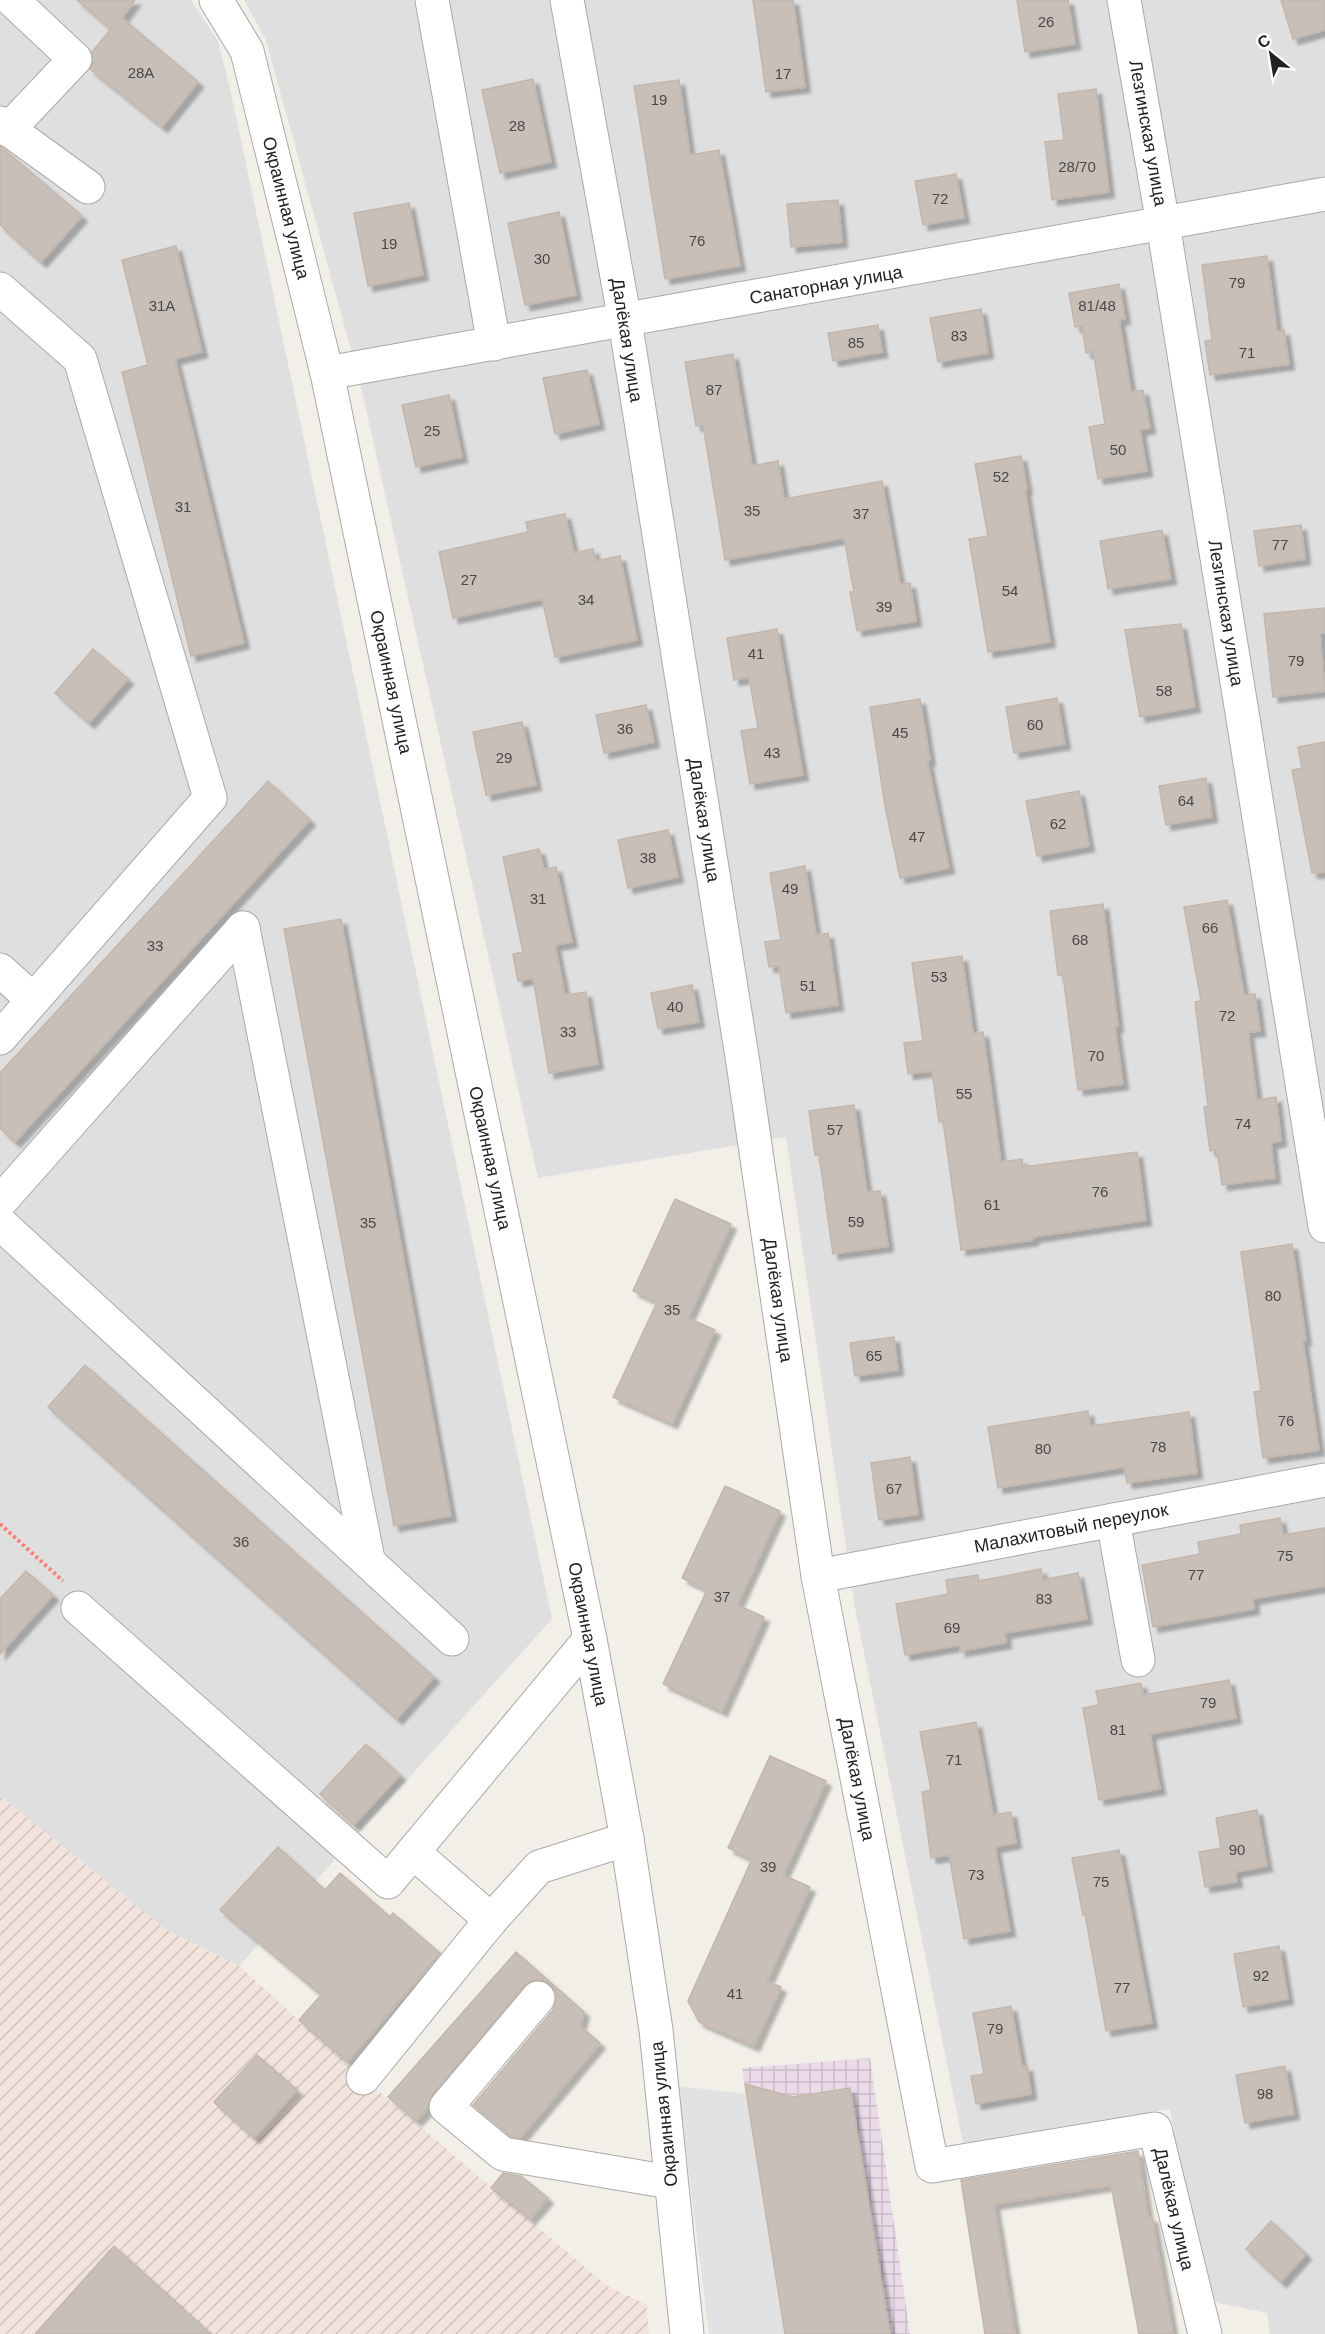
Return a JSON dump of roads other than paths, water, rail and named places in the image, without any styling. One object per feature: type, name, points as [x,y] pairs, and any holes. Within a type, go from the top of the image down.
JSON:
[{"type":"street","points":[[12,0],[75,59],[4,127],[88,187]]},
{"type":"street","name":"Окраинная улица","points":[[216,0],[247,51],[327,374],[590,1639],[627,1839],[656,2030],[687,2334]]},
{"type":"street","points":[[432,0],[494,344]]},
{"type":"street","name":"Далёкая улица","points":[[567,0],[625,321],[743,1063],[818,1576],[932,2166],[1155,2129],[1204,2334]]},
{"type":"street","name":"Лезгинская улица","points":[[1124,0],[1163,224],[1325,1226]]},
{"type":"street","name":"Санаторная улица","points":[[327,374],[1325,194]]},
{"type":"street","points":[[0,289],[80,359],[210,798],[0,1038]]},
{"type":"street","points":[[0,1202],[243,928],[368,1559]]},
{"type":"street","points":[[0,970],[33,1000]]},
{"type":"street","points":[[0,1223],[368,1559],[452,1639]]},
{"type":"street","name":"Малахитовый переулок","points":[[818,1576],[1325,1480]]},
{"type":"street","points":[[1113,1520],[1138,1660]]},
{"type":"street","points":[[78,1608],[388,1882],[590,1639]]},
{"type":"street","points":[[363,2078],[491,1920],[539,1867],[627,1839]]},
{"type":"street","points":[[413,1852],[491,1920]]},
{"type":"street","points":[[538,1998],[446,2107],[503,2154],[670,2182]]}]
